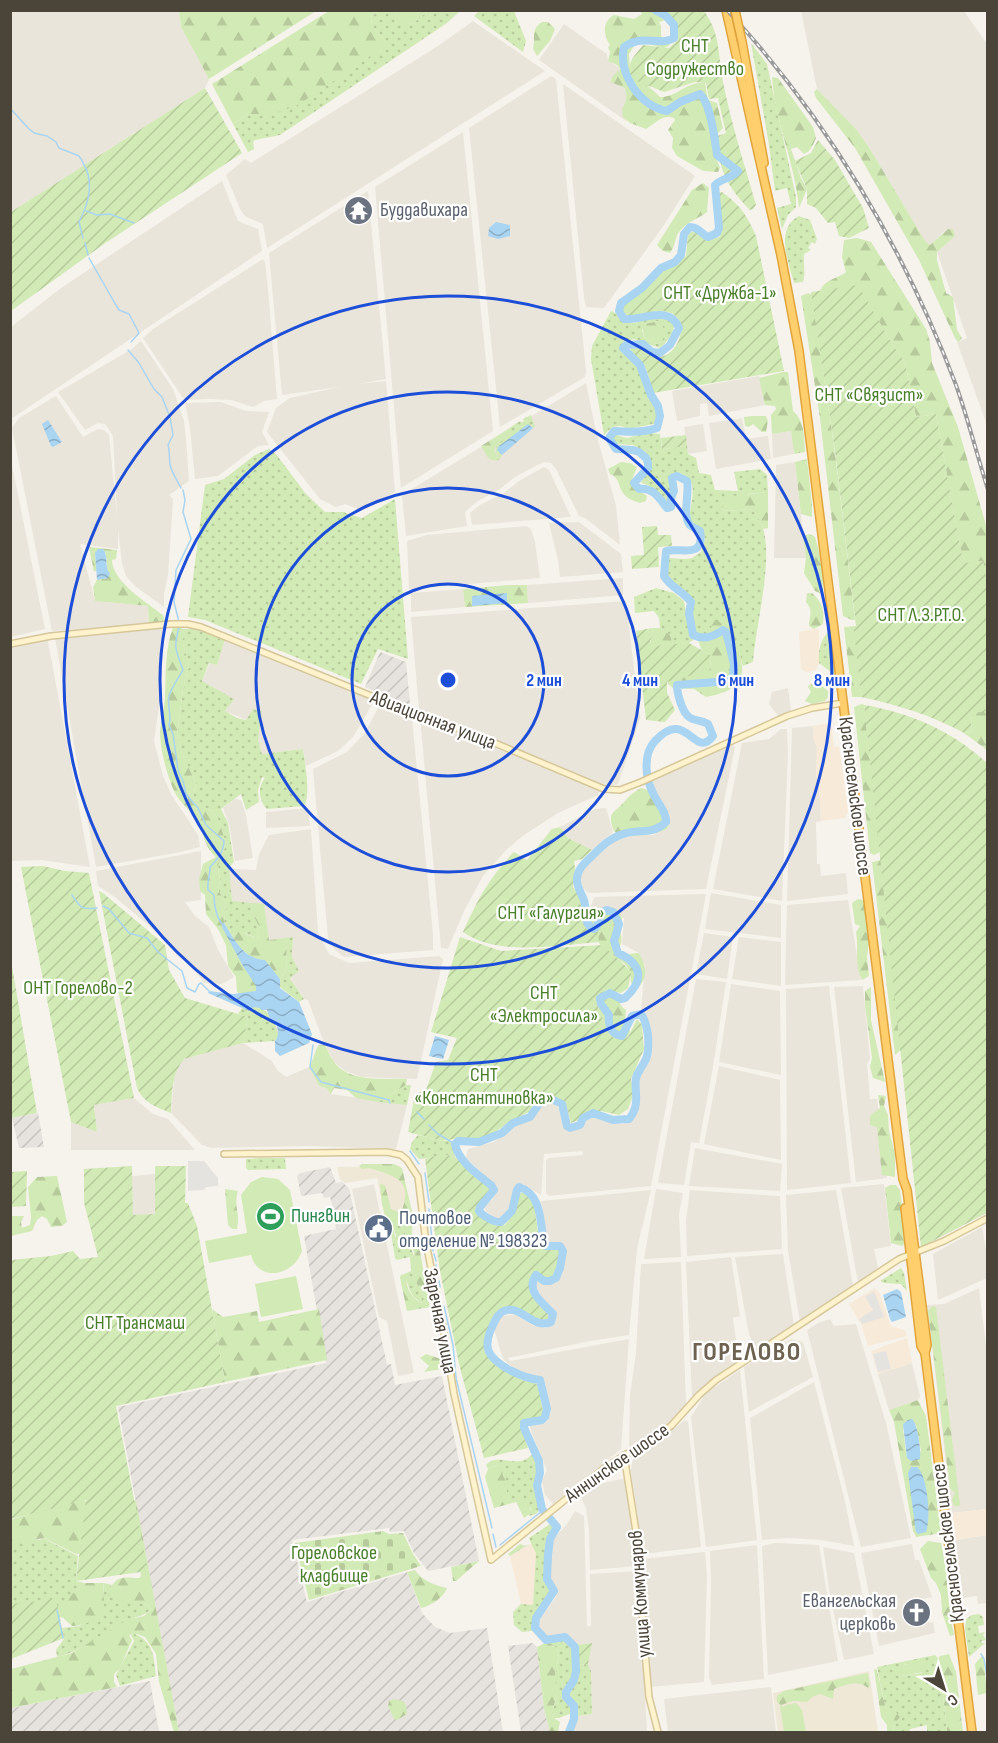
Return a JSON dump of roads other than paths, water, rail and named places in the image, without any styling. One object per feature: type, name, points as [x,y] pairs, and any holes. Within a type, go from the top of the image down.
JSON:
[{"type":"highway","name":"Красносельское шоссе","points":[[726,10],[786,278],[798,344],[903,1191],[913,1254],[921,1346],[925,1353],[972,1732]]},
{"type":"highway","name":"Красносельское шоссе","points":[[735,10],[764,164],[767,195]]},
{"type":"street","name":"Авиационная улица","points":[[10,644],[51,636],[189,624],[478,736],[604,789],[620,790],[787,716],[843,702]]},
{"type":"street","name":"Заречная улица","points":[[224,1154],[387,1152],[401,1155],[412,1165],[417,1177],[424,1235],[454,1394],[491,1560]]},
{"type":"street","name":"Аннинское шоссе","points":[[491,1560],[603,1468],[671,1426],[716,1380],[899,1259],[987,1218]]},
{"type":"street","name":"улица Коммунаров","points":[[624,1455],[640,1557],[649,1696],[658,1732]]},
{"type":"water","points":[[496,222],[510,225],[510,236],[498,239],[488,236],[489,228]]},
{"type":"water","points":[[48,420],[62,442],[53,447],[42,424]]},
{"type":"water","points":[[528,424],[533,428],[502,455],[497,450],[499,446]]},
{"type":"water","points":[[98,549],[103,549],[105,552],[110,574],[108,578],[97,580],[95,553]]},
{"type":"water","points":[[507,593],[507,603],[472,606],[472,596]]},
{"type":"water","points":[[222,923],[245,952],[257,959],[265,960],[280,979],[280,988],[299,1002],[312,1034],[309,1043],[280,1056],[275,1051],[277,1027],[275,1021],[270,1019],[267,1010],[254,1007],[249,1011],[208,993],[209,991],[233,994],[256,991],[256,986],[243,966]]},
{"type":"water","points":[[435,1036],[449,1040],[443,1059],[429,1056]]},
{"type":"water","points":[[897,1289],[901,1292],[906,1317],[892,1322],[883,1295]]},
{"type":"water","points":[[912,1419],[917,1432],[920,1459],[911,1461],[907,1458],[903,1424]]},
{"type":"water","points":[[911,1467],[917,1467],[921,1472],[928,1498],[928,1526],[926,1532],[918,1534],[908,1473]]},
{"type":"waterway","points":[[569,1732],[574,1719],[574,1706],[566,1697],[566,1692],[574,1680],[576,1671],[575,1647],[565,1637],[546,1640],[535,1628],[536,1618],[554,1591],[547,1579],[548,1555],[550,1539],[557,1527],[542,1509],[537,1485],[540,1473],[539,1461],[524,1428],[524,1423],[542,1420],[547,1409],[540,1380],[504,1367],[489,1352],[487,1345],[495,1321],[504,1311],[516,1311],[538,1323],[551,1322],[553,1314],[540,1301],[534,1291],[533,1281],[536,1275],[544,1281],[556,1278],[563,1251],[560,1246],[545,1246],[537,1204],[527,1191],[519,1187],[512,1211],[501,1222],[492,1220],[481,1213],[480,1207],[494,1190],[464,1162],[455,1144],[458,1141],[479,1142],[502,1133],[513,1123],[530,1117],[541,1101],[547,1097],[562,1104],[567,1126],[570,1128],[580,1125],[583,1118],[593,1113],[613,1120],[629,1119],[633,1114],[636,1103],[636,1078],[648,1051],[648,1034],[645,1023],[641,1014],[632,1016],[622,1036],[615,1033],[611,1029],[609,1015],[601,1004],[600,998],[610,993],[621,999],[625,998],[636,985],[638,973],[632,962],[618,953],[614,941],[619,924],[613,912],[607,910],[602,912],[594,929],[589,925],[577,878],[584,863],[612,839],[622,834],[657,829],[666,822],[663,811],[650,787],[646,766],[648,752],[655,741],[666,732],[675,729],[700,742],[706,742],[713,736],[708,724],[686,715],[680,702],[677,685],[729,681],[733,678],[734,664],[726,632],[723,630],[705,637],[693,635],[689,613],[691,602],[664,576],[666,551],[695,549],[701,540],[700,531],[688,522],[687,481],[677,476],[672,478],[674,491],[671,507],[667,508],[655,494],[639,489],[634,483],[648,468],[646,458],[633,450],[616,449],[609,438],[614,431],[630,432],[657,428],[660,416],[640,365],[623,348],[626,345],[643,344],[652,352],[660,353],[670,345],[679,328],[675,321],[662,315],[624,319],[619,311],[621,303],[642,288],[661,268],[675,262],[681,255],[684,234],[690,227],[696,228],[708,237],[717,233],[719,228],[715,185],[738,171],[717,155],[710,114],[700,94],[680,102],[667,111],[648,103],[640,96],[628,78],[624,68],[624,47],[638,41],[662,41],[674,38],[674,25],[666,16],[655,10]]},
{"type":"waterway","points":[[10,108],[34,133],[47,136],[56,142],[59,148],[79,156],[83,162]]},
{"type":"waterway","points":[[83,163],[90,185],[86,207],[79,222],[83,238]]},
{"type":"waterway","points":[[86,211],[97,215],[110,214],[134,223]]},
{"type":"waterway","points":[[85,243],[88,255]]},
{"type":"waterway","points":[[89,258],[119,310],[129,314],[139,333],[131,342]]},
{"type":"waterway","points":[[128,350],[162,397],[170,417],[173,435],[168,445],[170,465],[181,488]]},
{"type":"waterway","points":[[179,622],[174,602],[176,570],[191,539],[183,512],[185,500],[183,490]]},
{"type":"waterway","points":[[179,627],[176,649],[183,670],[169,696],[169,725],[173,734],[178,770],[186,794],[198,808],[206,825],[224,841],[220,855],[210,867],[208,887],[214,895],[217,915],[223,925]]},
{"type":"waterway","points":[[72,895],[82,907],[97,908]]},
{"type":"waterway","points":[[103,906],[109,909],[129,933],[147,938],[158,952],[182,971],[187,988],[195,992],[201,983],[209,991]]},
{"type":"waterway","points":[[313,1045],[310,1067],[321,1082],[389,1100],[390,1103]]},
{"type":"waterway","points":[[417,1112],[424,1119]]},
{"type":"waterway","points":[[429,1125],[438,1134],[455,1144]]},
{"type":"waterway","points":[[410,1151],[419,1164]]},
{"type":"waterway","points":[[425,1173],[429,1202]]},
{"type":"waterway","points":[[429,1209],[433,1251]]},
{"type":"waterway","points":[[434,1254],[436,1261]]},
{"type":"waterway","points":[[436,1265],[438,1274]]},
{"type":"waterway","points":[[439,1281],[440,1287]]},
{"type":"waterway","points":[[444,1306],[453,1345],[456,1378],[492,1528]]},
{"type":"waterway","points":[[500,1545],[543,1510]]},
{"type":"waterway","points":[[493,1534],[496,1547]]},
{"type":"waterway","points":[[57,1610],[59,1619]]},
{"type":"waterway","points":[[59,1620],[63,1638]]},
{"type":"waterway","points":[[981,1654],[988,1682]]},
{"type":"railway","points":[[727,10],[798,95],[860,187],[887,235],[912,284],[956,385],[988,490]]},
{"type":"place","name":"Буддавихара","points":[[359,210]]},
{"type":"place","name":"Пингвин","points":[[270,1216]]},
{"type":"place","name":"Почтовое отделение № 198323","points":[[378,1229]]},
{"type":"place","name":"Евангельская церковь","points":[[917,1613]]},
{"type":"district","name":"ГОРЕЛОВО","points":[[747,1352]]},
{"type":"park label","name":"СНТ Содружество","points":[[695,58]]},
{"type":"park label","name":"СНТ «Дружба-1»","points":[[720,293]]},
{"type":"park label","name":"СНТ «Связист»","points":[[869,395]]},
{"type":"park label","name":"СНТ Л.З.Р.Т.О.","points":[[921,615]]},
{"type":"park label","name":"СНТ «Галургия»","points":[[551,913]]},
{"type":"park label","name":"ОНТ Горелово-2","points":[[78,988]]},
{"type":"park label","name":"СНТ «Электросила»","points":[[544,1004]]},
{"type":"park label","name":"СНТ «Константиновка»","points":[[484,1086]]},
{"type":"park label","name":"СНТ Трансмаш","points":[[135,1323]]},
{"type":"park label","name":"Гореловское кладбище","points":[[334,1564]]}]
